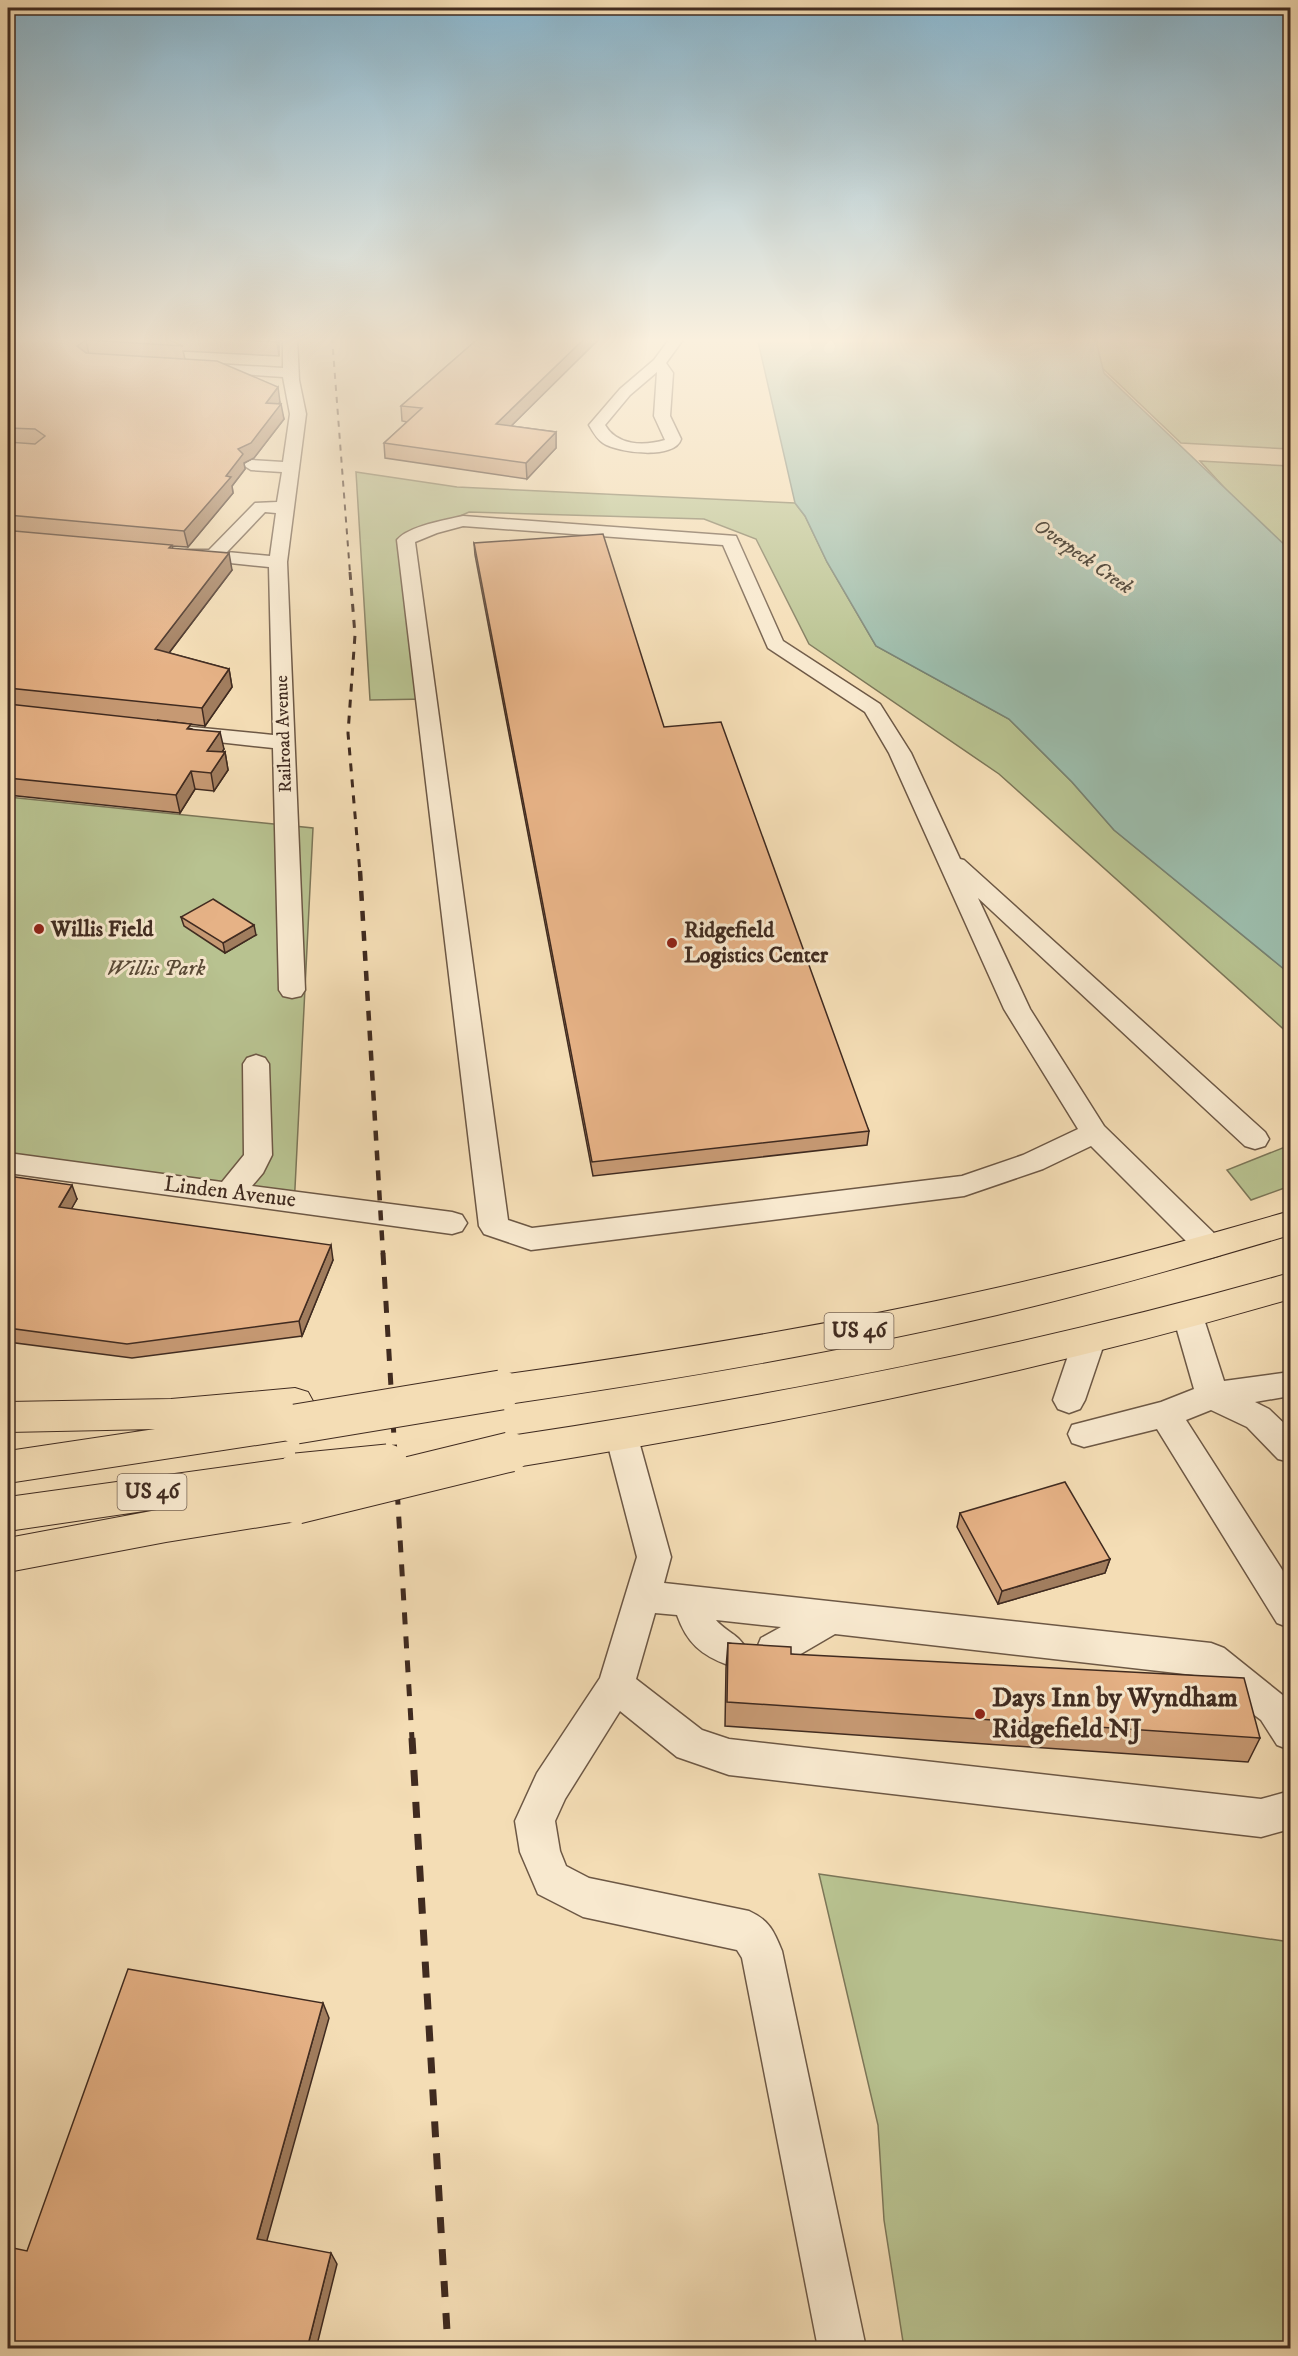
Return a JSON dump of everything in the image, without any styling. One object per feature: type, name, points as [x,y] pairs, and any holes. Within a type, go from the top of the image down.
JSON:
[{"type":"highway","name":"US 46","points":[[8,1467],[296,1413],[501,1390],[688,1362],[859,1331],[1026,1295],[1210,1247],[1290,1223]]},
{"type":"highway","points":[[8,1555],[166,1525],[297,1488],[870,1391],[1089,1341],[1285,1292]]},
{"type":"highway","points":[[8,1417],[296,1413]]},
{"type":"highway","name":"US 46","points":[[8,1514],[297,1488]]},
{"type":"street","name":"Railroad Avenue","points":[[292,990],[278,562],[294,447]]},
{"type":"street","points":[[251,465],[290,473]]},
{"type":"street","points":[[213,556],[261,507],[285,508]]},
{"type":"street","points":[[1094,1133],[1033,1162],[964,1186],[531,1239],[494,1226],[406,540],[430,529],[463,521],[730,540],[775,644],[873,708],[900,753],[1017,1009],[1094,1133],[1210,1247]]},
{"type":"street","points":[[179,553],[278,562]]},
{"type":"street","points":[[157,729],[284,743]]},
{"type":"street","points":[[947,856],[1256,1139]]},
{"type":"street","points":[[229,1192],[253,1166],[258,1155],[256,1064]]},
{"type":"street","name":"Linden Avenue","points":[[8,1163],[452,1223]]},
{"type":"street","points":[[1188,1316],[1212,1396],[1258,1418],[1290,1449]]},
{"type":"street","points":[[1070,1400],[1089,1341]]},
{"type":"street","points":[[1084,1434],[1164,1414],[1212,1396],[1290,1384]]},
{"type":"street","points":[[1164,1414],[1290,1612]]},
{"type":"street","points":[[621,1434],[654,1557],[616,1685],[551,1786],[535,1821],[540,1852],[552,1880],[583,1897],[749,1932],[761,1951],[842,2349]]},
{"type":"street","points":[[644,1596],[1211,1660],[1274,1708],[1290,1732]]},
{"type":"street","points":[[691,1601],[698,1623],[708,1639],[728,1649]]},
{"type":"street","points":[[774,1650],[832,1617]]},
{"type":"street","points":[[616,1685],[690,1744],[729,1757],[1261,1818],[1290,1810]]},
{"type":"green space","points":[[1253,447],[1290,447],[1290,449]]},
{"type":"green space","points":[[1200,461],[1290,466],[1290,550],[1261,528]]},
{"type":"green space","points":[[356,472],[457,487],[795,503],[805,516],[827,562],[876,646],[1009,719],[1072,782],[1114,830],[1290,974],[1290,1035],[999,774],[809,644],[756,539],[704,519],[469,512],[406,540],[427,699],[370,700]]},
{"type":"green space","name":"Willis Park","points":[[8,797],[313,828],[294,1208],[8,1167]]},
{"type":"green space","points":[[1290,1145],[1290,1186],[1251,1200],[1227,1170]]},
{"type":"green space","points":[[819,1874],[1290,1942],[1290,2348],[904,2348],[884,2220],[878,2125]]},
{"type":"water","name":"Overpeck Creek","points":[[782,447],[1182,447],[1290,550],[1290,974],[1114,830],[1072,782],[1009,719],[876,646],[827,562],[805,516],[795,503]]},
{"type":"building","points":[[8,447],[242,447],[238,449],[243,454],[226,476],[231,477],[184,531],[8,515]]},
{"type":"building","points":[[412,447],[542,447],[526,463]]},
{"type":"building","points":[[14,531],[172,545],[169,548],[229,553],[155,649],[229,669],[202,708],[8,688],[8,537]]},
{"type":"building","name":"Ridgefield Logistics Center","points":[[603,534],[664,727],[721,722],[869,1131],[592,1162],[474,543]]},
{"type":"building","points":[[8,704],[191,724],[187,729],[220,732],[207,751],[225,752],[211,773],[191,771],[176,795],[8,778]]},
{"type":"building","points":[[213,899],[254,925],[223,943],[181,917]]},
{"type":"building","points":[[8,1176],[72,1185],[59,1207],[331,1245],[299,1321],[127,1344],[8,1328]]},
{"type":"building","points":[[1065,1482],[1110,1559],[1002,1591],[960,1513]]},
{"type":"building","points":[[728,1643],[791,1647],[791,1654],[1244,1678],[1260,1738],[727,1702]]},
{"type":"building","points":[[128,1969],[323,2003],[257,2239],[331,2253],[307,2349],[8,2349],[8,2247],[27,2251]]},
{"type":"railway","points":[[340,447],[350,573]]},
{"type":"railway","points":[[350,572],[355,635],[348,733],[360,873]]},
{"type":"railway","points":[[360,871],[383,1254]]},
{"type":"railway","points":[[383,1253],[412,1739]]},
{"type":"railway","points":[[412,1738],[448,2348]]},
{"type":"place","name":"Willis Field","points":[[39,929]]},
{"type":"place","name":"Ridgefield Logistics Center","points":[[672,943]]},
{"type":"place","name":"Days Inn by Wyndham Ridgefield NJ","points":[[980,1714]]}]
